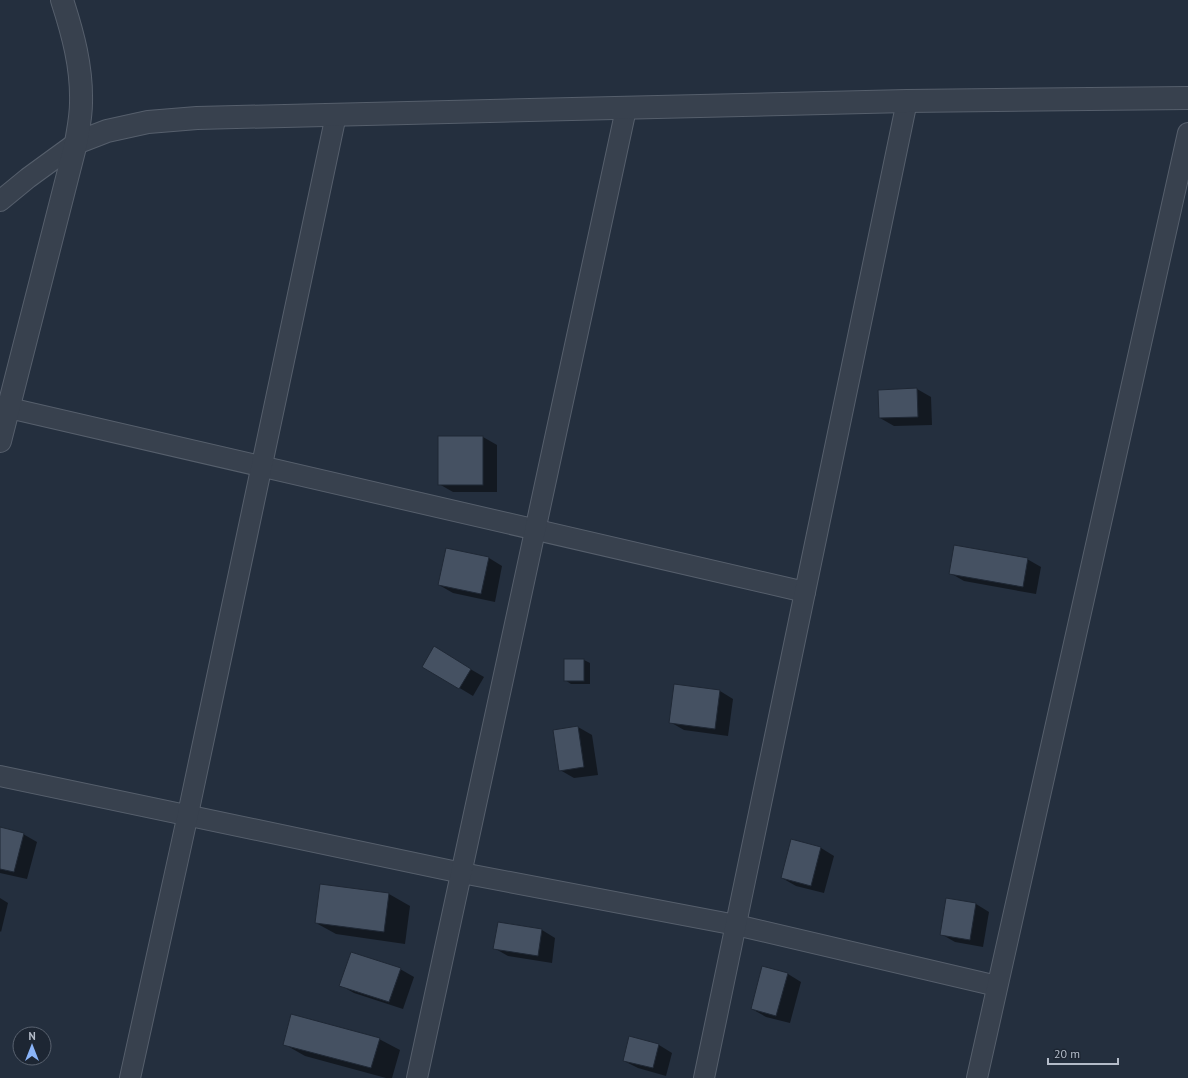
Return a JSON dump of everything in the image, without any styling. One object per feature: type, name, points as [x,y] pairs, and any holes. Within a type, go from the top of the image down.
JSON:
[{"type":"street","points":[[0,441],[76,143],[81,105],[81,75],[76,47],[62,0]]},
{"type":"street","points":[[0,202],[28,178],[76,143],[107,131],[148,122],[197,118],[626,109],[907,101],[1188,98]]},
{"type":"street","points":[[704,1078],[907,101]]},
{"type":"street","points":[[417,1078],[626,109]]},
{"type":"street","points":[[130,1078],[188,814],[336,115]]},
{"type":"street","points":[[977,1078],[1188,133]]},
{"type":"street","points":[[9,408],[805,592]]},
{"type":"street","points":[[0,776],[188,814],[462,873],[736,925],[997,986]]},
{"type":"building","points":[[917,388],[918,417],[879,418],[878,390]]},
{"type":"building","points":[[438,436],[483,436],[483,485],[438,485]]},
{"type":"building","points":[[954,545],[1028,558],[1023,587],[949,574]]},
{"type":"building","points":[[446,548],[489,557],[481,594],[438,585]]},
{"type":"building","points":[[434,646],[471,669],[459,689],[422,667]]},
{"type":"building","points":[[564,659],[584,659],[584,681],[564,681]]},
{"type":"building","points":[[674,684],[720,690],[715,729],[669,723]]},
{"type":"building","points":[[578,726],[584,767],[559,771],[553,730]]},
{"type":"building","points":[[0,827],[24,833],[14,872],[0,869]]},
{"type":"building","points":[[791,839],[821,847],[811,886],[781,878]]},
{"type":"building","points":[[320,884],[389,893],[384,932],[315,923]]},
{"type":"building","points":[[946,898],[976,903],[970,940],[940,935]]},
{"type":"building","points":[[498,922],[542,929],[538,956],[493,949]]},
{"type":"building","points":[[351,952],[401,968],[389,1002],[339,986]]},
{"type":"building","points":[[762,966],[788,973],[776,1016],[751,1009]]},
{"type":"building","points":[[291,1014],[380,1038],[371,1068],[283,1045]]},
{"type":"building","points":[[629,1036],[659,1044],[653,1068],[623,1061]]}]
